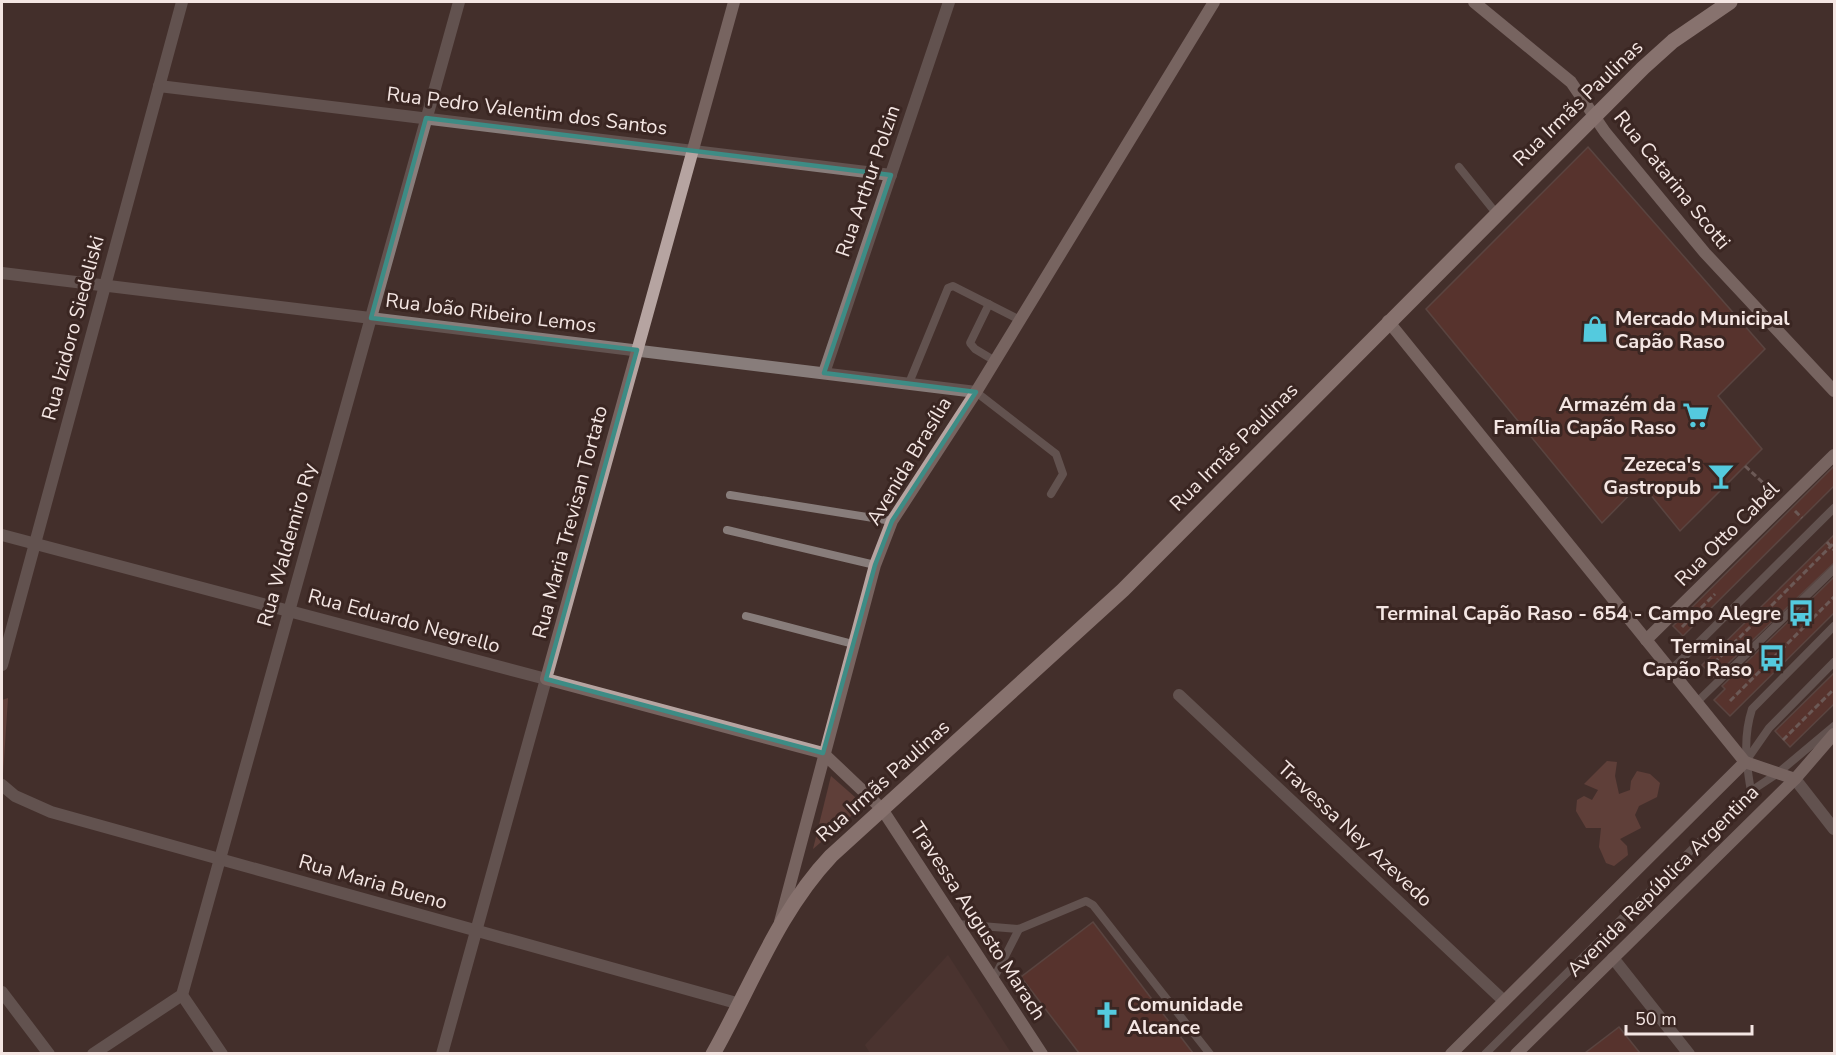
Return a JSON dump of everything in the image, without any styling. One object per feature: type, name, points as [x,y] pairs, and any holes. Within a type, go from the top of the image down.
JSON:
[{"type":"main road","name":"Rua Maria Trevisan Tortato","points":[[546,679],[734,2]]},
{"type":"main road","name":"Avenida Brasília","points":[[713,1053],[777,929],[875,565],[892,521],[996,361],[1214,2]]},
{"type":"main road","name":"Rua Catarina Scotti","points":[[1474,2],[1571,82],[1605,132],[1726,277],[1834,391]]},
{"type":"main road","name":"Rua Irmãs Paulinas","points":[[777,929],[815,873],[882,809],[1080,631],[1593,115],[1673,41],[1730,2]]},
{"type":"main road","points":[[1388,321],[1745,762],[1795,779]]},
{"type":"main road","name":"Rua Otto Cabél","points":[[1646,639],[1834,455]]},
{"type":"main road","name":"Rua Eduardo Negrello","points":[[546,679],[823,753],[882,809]]},
{"type":"main road","name":"Avenida República Argentina","points":[[1522,1052],[1613,958],[1795,779],[1834,734]]},
{"type":"main road","name":"Avenida República Argentina","points":[[1451,1053],[1745,762]]},
{"type":"main road","name":"Travessa Augusto Marach","points":[[882,809],[1042,1053]]},
{"type":"street","name":"Rua Izidoro Siedeliski","points":[[2,665],[182,2]]},
{"type":"street","name":"Rua Waldemiro Ry","points":[[182,995],[459,2]]},
{"type":"street","name":"Rua Arthur Polzin","points":[[824,373],[950,2]]},
{"type":"street","name":"Rua Pedro Valentim dos Santos","points":[[159,86],[891,175]]},
{"type":"street","name":"Rua João Ribeiro Lemos","points":[[2,273],[976,392]]},
{"type":"street","name":"Rua Eduardo Negrello","points":[[2,535],[546,679]]},
{"type":"street","name":"Rua Maria Trevisan Tortato","points":[[442,1053],[546,679]]},
{"type":"street","name":"Travessa Ney Azevedo","points":[[1179,695],[1504,1001]]},
{"type":"street","points":[[1795,779],[1834,829]]},
{"type":"street","name":"Rua Maria Bueno","points":[[2,785],[15,796],[51,812],[740,1004]]},
{"type":"street","points":[[1613,958],[1689,1053]]},
{"type":"street","points":[[2,992],[49,1053]]},
{"type":"street","points":[[93,1053],[182,995],[222,1053]]},
{"type":"lane","points":[[1459,167],[1496,213]]},
{"type":"lane","points":[[909,383],[948,288],[953,286],[1020,320]]},
{"type":"lane","points":[[988,304],[970,343],[975,349],[996,361]]},
{"type":"lane","points":[[976,392],[1056,454],[1063,474],[1051,494]]},
{"type":"lane","points":[[730,495],[892,521]]},
{"type":"lane","points":[[1671,670],[1834,508]]},
{"type":"lane","points":[[727,530],[875,565]]},
{"type":"lane","points":[[1697,702],[1834,569]]},
{"type":"lane","points":[[746,616],[853,644]]},
{"type":"lane","points":[[1751,791],[1745,762],[1748,722],[1752,709],[1834,626]]},
{"type":"lane","points":[[1745,762],[1769,728],[1834,662]]},
{"type":"lane","points":[[1485,1053],[1751,791],[1778,773],[1834,726]]},
{"type":"lane","points":[[957,924],[1019,929],[1086,901],[1093,905],[1210,1053]]},
{"type":"lane","points":[[993,980],[1019,929]]},
{"type":"path","points":[[1744,466],[1774,493]]},
{"type":"path","points":[[1797,513],[1802,518]]},
{"type":"path","points":[[1714,663],[1833,547],[1827,543]]},
{"type":"path","points":[[1731,701],[1834,597]]},
{"type":"path","points":[[1783,740],[1834,689]]},
{"type":"highlighted area","points":[[426,118],[891,175],[824,373],[976,392],[892,521],[875,565],[823,753],[546,679],[637,350],[371,318]]},
{"type":"shaded area","points":[[8,698],[3,774],[2,700]]},
{"type":"shaded area","points":[[1607,761],[1617,762],[1615,776],[1619,794],[1630,790],[1631,781],[1637,771],[1650,774],[1660,783],[1657,797],[1639,806],[1635,815],[1641,828],[1620,839],[1627,846],[1628,855],[1614,866],[1606,863],[1599,847],[1601,828],[1586,828],[1576,811],[1577,800],[1584,796],[1592,800],[1598,790],[1584,784]]},
{"type":"shaded area","points":[[831,776],[864,805],[813,849]]},
{"type":"shaded area","points":[[948,955],[1011,1053],[870,1053],[865,1045]]},
{"type":"building","name":"Mercado Municipal Capão Raso","points":[[1588,147],[1765,349],[1718,396],[1762,449],[1680,531],[1641,483],[1602,523],[1426,309]]},
{"type":"building","name":"Terminal Capão Raso","points":[[1834,466],[1834,486],[1683,636],[1673,626]]},
{"type":"building","name":"Terminal Capão Raso","points":[[1834,535],[1834,563],[1714,677],[1702,665]]},
{"type":"building","name":"Terminal Capão Raso","points":[[1834,577],[1834,613],[1730,716],[1714,700],[1725,689],[1722,686]]},
{"type":"building","name":"Terminal Capão Raso","points":[[1834,673],[1834,704],[1790,747],[1775,731]]},
{"type":"building","name":"Comunidade Alcance","points":[[1093,922],[1193,1053],[1079,1053],[1021,977]]},
{"type":"building","points":[[1619,1027],[1640,1053],[1585,1053]]},
{"type":"place","name":"Mercado Municipal Capão Raso","points":[[1595,329]]},
{"type":"place","name":"Armazém da Família Capão Raso","points":[[1696,415]]},
{"type":"place","name":"Zezeca's Gastropub","points":[[1721,476]]},
{"type":"place","name":"Terminal Capão Raso - 654 - Campo Alegre","points":[[1801,613]]},
{"type":"place","name":"Terminal Capão Raso","points":[[1772,658]]},
{"type":"place","name":"Comunidade Alcance","points":[[1107,1015]]}]
